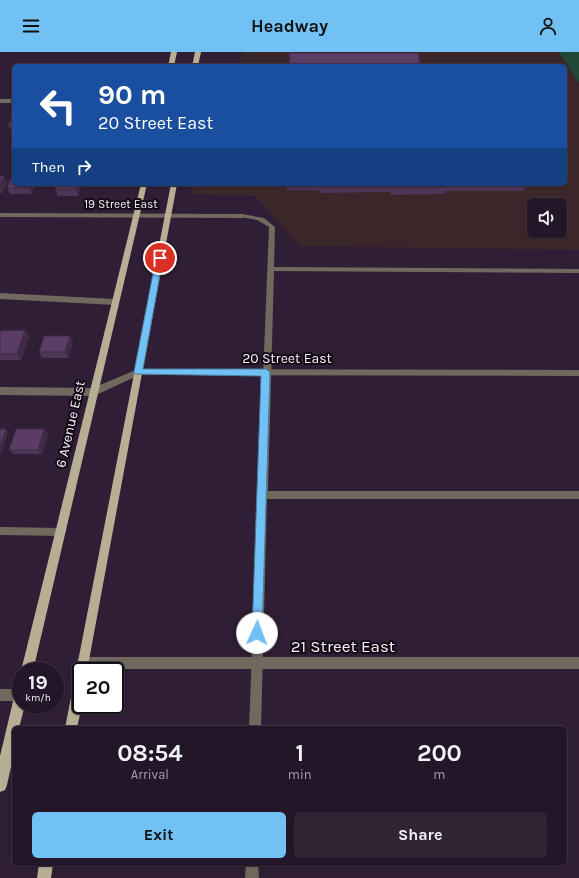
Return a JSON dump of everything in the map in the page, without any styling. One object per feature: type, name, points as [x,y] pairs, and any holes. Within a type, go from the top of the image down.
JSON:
[{"type":"main road","points":[[171,64],[174,52]]},
{"type":"main road","points":[[195,64],[198,52]]},
{"type":"main road","name":"6 Avenue East","points":[[28,662],[61,532],[143,186]]},
{"type":"main road","points":[[83,662],[174,186]]},
{"type":"main road","points":[[14,726],[16,714]]},
{"type":"main road","points":[[71,726],[74,714]]},
{"type":"main road","points":[[0,785],[12,733]]},
{"type":"main road","points":[[44,878],[46,866]]},
{"type":"street","points":[[0,101],[12,101]]},
{"type":"street","name":"19 Street East","points":[[0,215],[242,216]]},
{"type":"street","name":"20 Street East","points":[[0,392],[94,392],[138,372],[579,373]]},
{"type":"street","name":"21 Street East","points":[[124,668],[256,663],[579,663]]},
{"type":"street","points":[[0,695],[12,694]]},
{"type":"lane","points":[[242,216],[266,220],[272,227],[255,726]]},
{"type":"lane","points":[[270,269],[579,271]]},
{"type":"lane","points":[[0,296],[115,302]]},
{"type":"lane","points":[[262,495],[579,495]]},
{"type":"lane","points":[[0,531],[61,532]]},
{"type":"lane","points":[[252,866],[252,878]]},
{"type":"shaded area","points":[[243,52],[559,52],[566,64],[239,64]]},
{"type":"shaded area","points":[[567,65],[579,84],[579,250],[300,246],[255,196],[192,194],[194,186],[567,186]]},
{"type":"green space","points":[[559,52],[579,52],[579,83],[567,64]]},
{"type":"building","points":[[289,53],[418,53],[421,64],[290,64]]},
{"type":"building","points":[[12,118],[12,126],[8,126]]},
{"type":"building","points":[[0,176],[4,176],[0,184]]},
{"type":"building","points":[[12,177],[12,186],[30,186],[29,188],[7,188]]},
{"type":"building","points":[[56,186],[77,186],[76,189],[55,189]]},
{"type":"building","points":[[25,330],[17,354],[0,354],[0,331]]},
{"type":"building","points":[[44,336],[70,336],[65,352],[39,352]]},
{"type":"building","points":[[0,429],[6,429],[0,447]]},
{"type":"building","points":[[16,429],[44,429],[38,450],[9,450]]},
{"type":"route","points":[[160,258],[138,372],[266,372],[257,633]]}]
